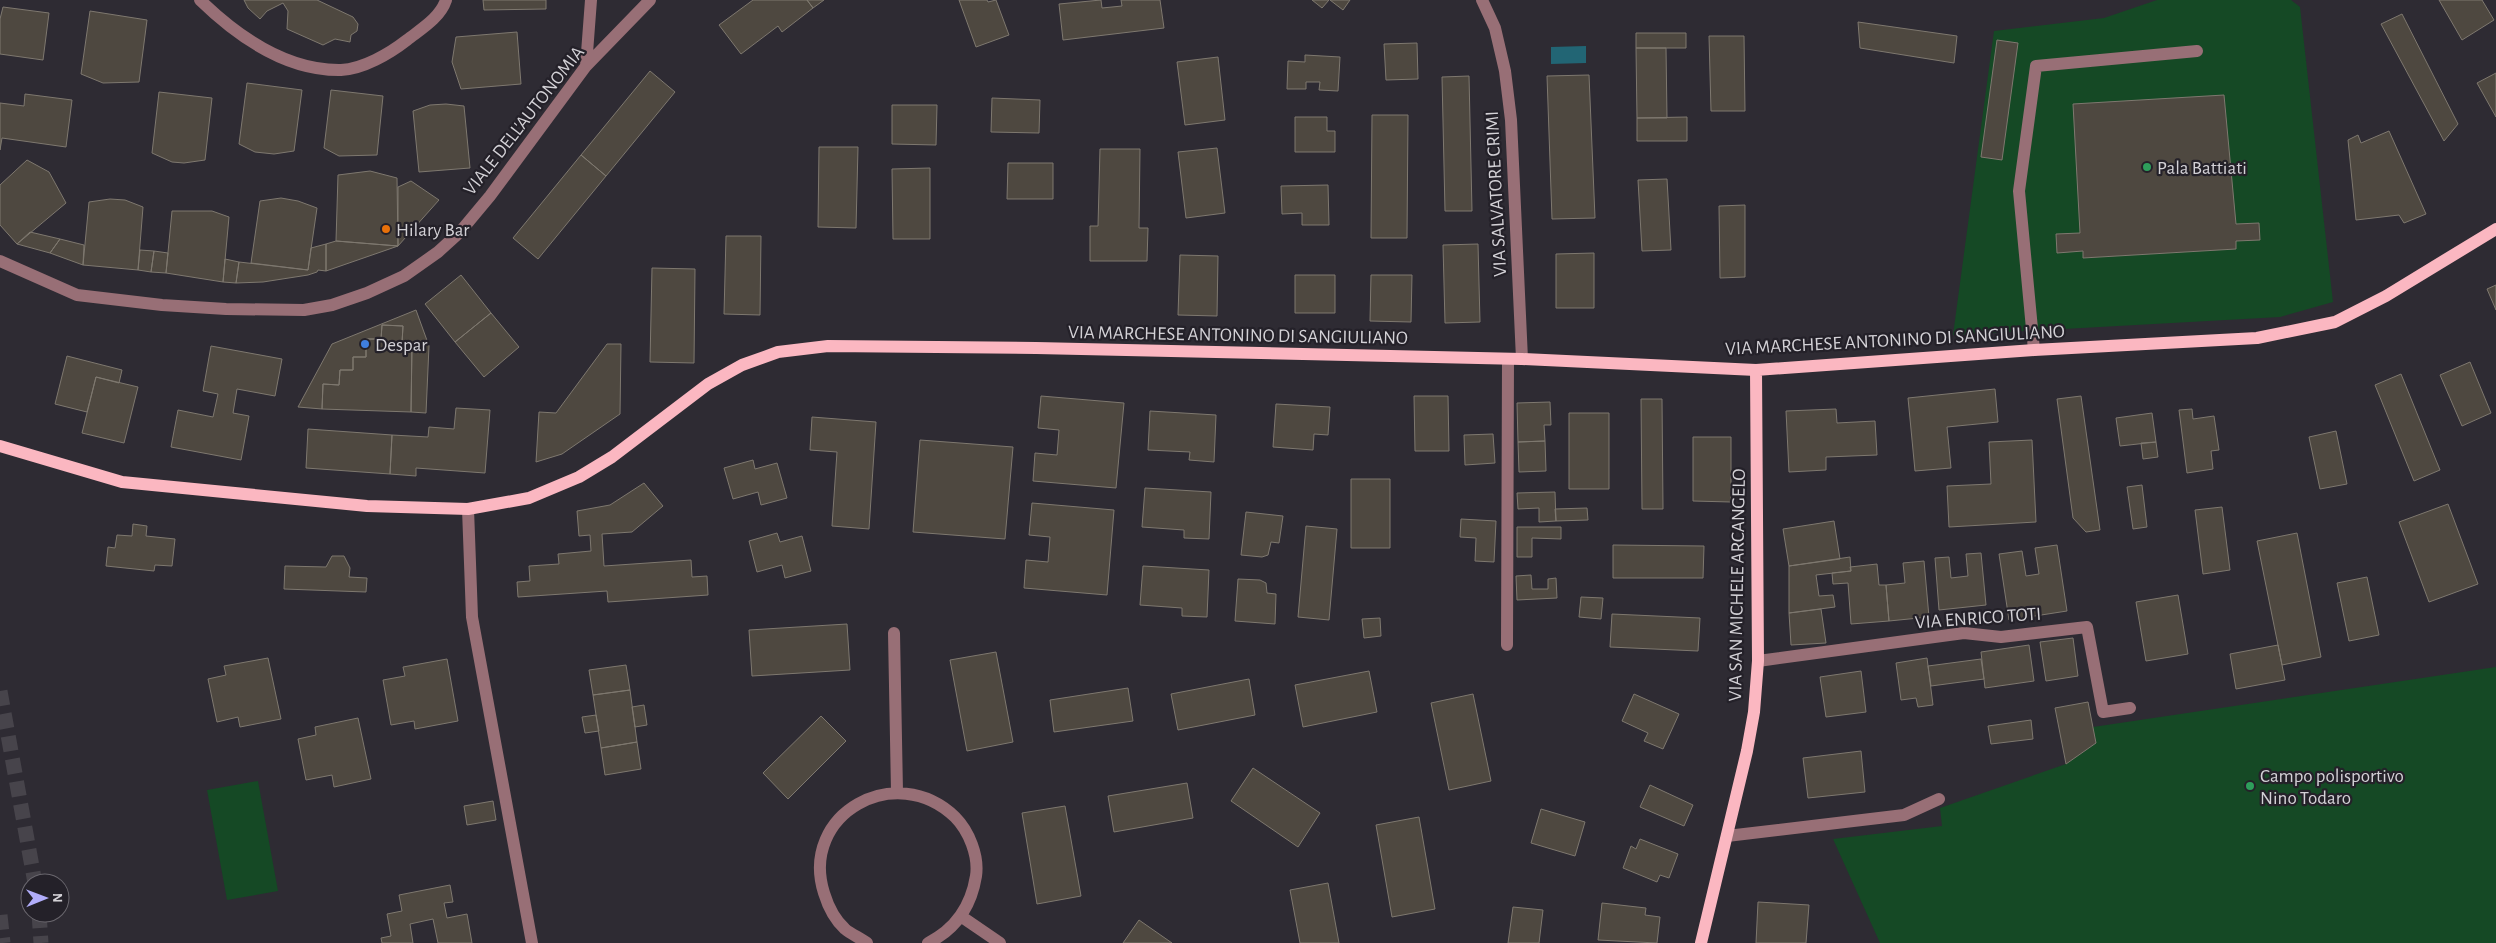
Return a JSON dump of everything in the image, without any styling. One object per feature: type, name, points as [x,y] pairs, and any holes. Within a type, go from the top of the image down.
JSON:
[{"type":"main road","name":"VIA MARCHESE ANTONINO DI SANGIULIANO","points":[[0,446],[122,482],[367,506],[468,509],[529,498],[579,477],[612,457],[708,384],[742,365],[778,352],[828,346],[1026,347],[1522,359],[1756,370],[2034,350],[2257,338],[2335,322],[2386,296],[2496,229]]},
{"type":"main road","name":"VIA SAN MICHELE ARCANGELO","points":[[1701,943],[1754,712],[1758,660],[1756,370]]},
{"type":"street","points":[[200,0],[241,34],[276,55],[304,66],[342,70],[374,60],[401,44],[438,14],[446,0]]},
{"type":"street","points":[[586,66],[591,0]]},
{"type":"street","name":"VIALE DELL'AUTONOMIA","points":[[0,261],[77,295],[98,299],[217,309],[304,310],[332,304],[400,279],[438,252],[460,232],[490,196],[586,66],[650,0]]},
{"type":"street","name":"VIA SALVATORE CRIMI","points":[[1482,0],[1495,28],[1505,71],[1511,120],[1522,359]]},
{"type":"street","points":[[2034,350],[2019,191],[2036,66],[2197,51]]},
{"type":"street","points":[[1507,646],[1508,359]]},
{"type":"street","points":[[468,509],[472,617],[532,943]]},
{"type":"street","name":"VIA ENRICO TOTI","points":[[1758,660],[1964,633],[2001,637],[2087,627],[2102,712],[2130,708]]},
{"type":"street","points":[[894,633],[897,792]]},
{"type":"street","points":[[867,943],[845,929],[829,907],[821,882],[821,855],[831,830],[848,810],[871,797],[897,792],[922,795],[944,806],[962,824],[973,846],[977,870],[973,895],[962,917],[943,936],[928,943]]},
{"type":"street","points":[[1727,836],[1904,815],[1939,799]]},
{"type":"street","points":[[962,917],[1000,943]]},
{"type":"green space","name":"Pala Battiati","points":[[2157,0],[2291,0],[2300,7],[2333,302],[2280,317],[1953,335],[1994,31],[2104,18]]},
{"type":"green space","name":"Campo polisportivo Nino Todaro","points":[[2496,667],[2496,943],[1880,943],[1833,839],[1942,826],[1940,808],[2066,764],[2096,743],[2093,727]]},
{"type":"green space","points":[[258,781],[278,891],[227,900],[207,790]]},
{"type":"water","points":[[1586,46],[1586,63],[1551,64],[1551,47]]},
{"type":"building","points":[[244,0],[317,0],[353,17],[358,24],[357,31],[351,35],[350,42],[335,39],[323,45],[287,29],[288,11],[283,3],[267,11],[260,19],[248,8]]},
{"type":"building","points":[[483,0],[546,0],[546,9],[484,10]]},
{"type":"building","points":[[753,0],[807,0],[813,8],[782,32],[778,26],[741,54],[719,25]]},
{"type":"building","points":[[807,0],[824,0],[813,8]]},
{"type":"building","points":[[959,0],[987,0],[988,2],[996,0],[1009,35],[976,47]]},
{"type":"building","points":[[1101,0],[1102,8],[1122,6],[1121,0],[1160,0],[1164,28],[1063,40],[1059,4]]},
{"type":"building","points":[[1312,0],[1329,0],[1322,8]]},
{"type":"building","points":[[1330,0],[1350,0],[1343,10]]},
{"type":"building","points":[[2439,0],[2482,0],[2494,20],[2462,40]]},
{"type":"building","points":[[3,7],[49,13],[43,60],[0,54],[0,19]]},
{"type":"building","points":[[90,11],[147,20],[139,82],[103,83],[81,74]]},
{"type":"building","points":[[2402,14],[2458,124],[2444,141],[2381,24]]},
{"type":"building","points":[[1858,22],[1957,36],[1954,63],[1860,48]]},
{"type":"building","points":[[517,32],[521,84],[461,89],[452,62],[456,37]]},
{"type":"building","points":[[1636,33],[1686,33],[1686,48],[1636,48]]},
{"type":"building","points":[[1709,36],[1744,36],[1745,111],[1711,111]]},
{"type":"building","points":[[1997,40],[2018,43],[2002,160],[1981,157]]},
{"type":"building","points":[[1417,43],[1418,79],[1386,80],[1384,44]]},
{"type":"building","points":[[1636,48],[1666,48],[1667,118],[1637,118]]},
{"type":"building","points":[[1305,55],[1340,57],[1338,91],[1319,90],[1320,82],[1306,82],[1306,89],[1287,89],[1288,61],[1305,62]]},
{"type":"building","points":[[1218,57],[1225,120],[1185,125],[1177,62]]},
{"type":"building","points":[[650,71],[675,92],[606,176],[581,155]]},
{"type":"building","points":[[2496,73],[2496,117],[2477,83]]},
{"type":"building","points":[[1589,75],[1595,218],[1552,219],[1547,76]]},
{"type":"building","points":[[1469,76],[1472,211],[1445,211],[1442,77]]},
{"type":"building","points":[[247,83],[302,90],[294,151],[274,154],[255,152],[239,144]]},
{"type":"building","points":[[331,90],[383,96],[377,155],[339,156],[324,148]]},
{"type":"building","points":[[159,92],[212,98],[205,160],[184,163],[172,162],[152,153]]},
{"type":"building","points":[[25,94],[72,100],[66,147],[2,138],[0,150],[0,103],[24,106]]},
{"type":"building","points":[[2224,95],[2236,224],[2259,223],[2260,240],[2236,241],[2236,249],[2083,258],[2083,251],[2057,253],[2056,234],[2080,233],[2073,104]]},
{"type":"building","points":[[992,98],[1040,100],[1039,133],[991,132]]},
{"type":"building","points":[[430,105],[464,106],[470,168],[419,172],[413,111]]},
{"type":"building","points":[[892,105],[937,105],[936,145],[892,144]]},
{"type":"building","points":[[1372,115],[1408,115],[1407,238],[1371,238]]},
{"type":"building","points":[[1295,117],[1327,117],[1327,131],[1335,131],[1335,152],[1295,152]]},
{"type":"building","points":[[1687,117],[1687,141],[1637,141],[1637,118]]},
{"type":"building","points":[[2389,131],[2426,214],[2404,223],[2399,215],[2356,220],[2348,140],[2358,135],[2361,143]]},
{"type":"building","points":[[819,147],[858,147],[856,228],[818,227]]},
{"type":"building","points":[[1217,148],[1225,213],[1186,218],[1178,152]]},
{"type":"building","points":[[1100,149],[1140,149],[1139,228],[1148,228],[1147,261],[1090,261],[1090,226],[1098,226]]},
{"type":"building","points":[[581,155],[606,176],[538,259],[513,238]]},
{"type":"building","points":[[27,160],[49,172],[66,203],[17,244],[0,225],[0,185]]},
{"type":"building","points":[[1008,163],[1053,163],[1053,199],[1007,199]]},
{"type":"building","points":[[930,168],[930,239],[893,239],[892,169]]},
{"type":"building","points":[[370,171],[397,178],[398,246],[336,241],[338,175]]},
{"type":"building","points":[[1667,179],[1671,250],[1642,251],[1638,180]]},
{"type":"building","points":[[411,181],[439,200],[398,246],[398,187]]},
{"type":"building","points":[[1328,185],[1329,225],[1302,225],[1302,213],[1282,214],[1281,186]]},
{"type":"building","points":[[281,198],[298,201],[317,208],[308,270],[251,263],[260,201]]},
{"type":"building","points":[[110,199],[125,200],[143,207],[138,270],[83,265],[89,202]]},
{"type":"building","points":[[1745,205],[1745,277],[1720,278],[1719,206]]},
{"type":"building","points":[[172,211],[212,211],[229,217],[223,282],[166,273]]},
{"type":"building","points":[[30,232],[60,239],[50,253],[17,244]]},
{"type":"building","points":[[726,236],[761,236],[760,315],[724,314]]},
{"type":"building","points":[[60,239],[84,245],[83,265],[50,253]]},
{"type":"building","points":[[336,241],[398,246],[326,271],[326,244]]},
{"type":"building","points":[[326,244],[326,271],[318,270],[308,275],[263,282],[236,283],[239,262],[308,270],[311,248]]},
{"type":"building","points":[[1478,244],[1480,322],[1445,323],[1443,245]]},
{"type":"building","points":[[140,250],[154,251],[151,272],[138,270]]},
{"type":"building","points":[[154,251],[168,253],[166,273],[151,272]]},
{"type":"building","points":[[1594,253],[1594,308],[1556,308],[1556,254]]},
{"type":"building","points":[[1180,255],[1218,256],[1217,316],[1178,315]]},
{"type":"building","points":[[225,259],[239,262],[236,283],[223,282]]},
{"type":"building","points":[[652,268],[695,269],[694,363],[650,362]]},
{"type":"building","points":[[461,275],[491,313],[455,342],[425,304]]},
{"type":"building","points":[[1295,275],[1335,275],[1335,313],[1295,313]]},
{"type":"building","points":[[1371,275],[1412,275],[1411,322],[1370,321]]},
{"type":"building","points":[[2496,285],[2496,310],[2487,289]]},
{"type":"building","points":[[416,310],[429,346],[426,413],[411,412],[412,343],[402,343],[403,326],[382,325],[381,339],[366,339],[366,357],[353,357],[353,370],[340,370],[339,385],[323,384],[322,409],[298,407],[332,344]]},
{"type":"building","points":[[491,313],[519,347],[484,377],[455,342]]},
{"type":"building","points":[[382,325],[403,326],[402,343],[412,343],[411,412],[322,409],[323,384],[339,385],[340,370],[353,370],[353,357],[366,357],[366,339],[381,339]]},
{"type":"building","points":[[607,344],[621,344],[620,414],[562,454],[536,462],[539,412],[556,413]]},
{"type":"building","points":[[211,346],[282,359],[275,396],[237,389],[233,413],[249,416],[241,460],[171,447],[178,410],[213,417],[218,394],[203,391]]},
{"type":"building","points":[[67,356],[122,370],[119,383],[96,377],[87,412],[55,404]]},
{"type":"building","points":[[2470,362],[2491,413],[2462,426],[2440,375]]},
{"type":"building","points":[[2401,374],[2440,470],[2414,481],[2375,385]]},
{"type":"building","points":[[96,377],[138,387],[124,443],[82,433]]},
{"type":"building","points":[[1995,389],[1998,422],[1947,427],[1951,468],[1915,471],[1908,398]]},
{"type":"building","points":[[1041,396],[1124,403],[1116,488],[1033,481],[1035,453],[1057,455],[1059,430],[1038,428]]},
{"type":"building","points":[[1414,396],[1448,396],[1449,451],[1415,451]]},
{"type":"building","points":[[2081,396],[2100,530],[2086,532],[2073,518],[2057,399]]},
{"type":"building","points":[[1641,399],[1662,399],[1663,509],[1642,509]]},
{"type":"building","points":[[1550,402],[1551,425],[1544,425],[1545,441],[1518,442],[1517,403]]},
{"type":"building","points":[[1276,404],[1330,407],[1328,435],[1314,434],[1313,450],[1273,447]]},
{"type":"building","points":[[456,408],[490,410],[485,473],[416,468],[416,476],[390,474],[392,435],[428,437],[429,427],[454,429]]},
{"type":"building","points":[[1836,409],[1837,423],[1875,421],[1877,455],[1826,457],[1826,470],[1789,472],[1786,411]]},
{"type":"building","points":[[2192,409],[2193,419],[2214,416],[2219,450],[2211,451],[2213,469],[2187,473],[2179,410]]},
{"type":"building","points":[[1150,411],[1216,415],[1214,462],[1189,460],[1190,452],[1148,450]]},
{"type":"building","points":[[1569,413],[1609,413],[1609,489],[1569,489]]},
{"type":"building","points":[[2152,413],[2156,442],[2120,446],[2116,418]]},
{"type":"building","points":[[812,417],[876,422],[869,529],[832,526],[837,452],[810,450]]},
{"type":"building","points":[[308,429],[392,435],[390,474],[306,468]]},
{"type":"building","points":[[2336,431],[2347,484],[2320,489],[2309,437]]},
{"type":"building","points":[[1493,434],[1495,463],[1465,465],[1464,435]]},
{"type":"building","points":[[1693,437],[1731,437],[1731,502],[1693,501]]},
{"type":"building","points":[[920,440],[1013,447],[1005,539],[913,532]]},
{"type":"building","points":[[2032,440],[2036,522],[1949,527],[1947,486],[1991,484],[1989,442]]},
{"type":"building","points":[[1545,441],[1546,471],[1519,472],[1518,442]]},
{"type":"building","points":[[2156,442],[2158,457],[2143,459],[2141,443]]},
{"type":"building","points":[[753,460],[755,469],[777,463],[787,498],[761,505],[758,492],[733,499],[724,468]]},
{"type":"building","points":[[1351,479],[1390,479],[1390,548],[1351,548]]},
{"type":"building","points":[[644,483],[663,506],[632,532],[602,534],[604,566],[691,560],[692,577],[707,576],[708,595],[608,602],[607,591],[518,597],[517,582],[530,581],[529,566],[559,564],[558,554],[591,551],[590,535],[579,536],[577,511],[610,505]]},
{"type":"building","points":[[2142,485],[2147,527],[2133,529],[2127,487]]},
{"type":"building","points":[[1145,488],[1211,492],[1209,539],[1184,538],[1184,530],[1142,527]]},
{"type":"building","points":[[1555,492],[1556,521],[1539,522],[1539,508],[1518,509],[1517,493]]},
{"type":"building","points":[[1032,503],[1114,510],[1107,595],[1024,588],[1026,560],[1048,562],[1050,537],[1029,535]]},
{"type":"building","points":[[2448,504],[2478,584],[2429,602],[2399,522]]},
{"type":"building","points":[[2222,507],[2230,570],[2203,574],[2195,510]]},
{"type":"building","points":[[1587,508],[1588,520],[1556,521],[1555,509]]},
{"type":"building","points":[[1246,512],[1283,516],[1279,543],[1271,542],[1268,555],[1262,557],[1241,555]]},
{"type":"building","points":[[1461,519],[1496,521],[1494,562],[1475,561],[1476,538],[1460,537]]},
{"type":"building","points":[[1834,521],[1840,559],[1789,566],[1783,529]]},
{"type":"building","points":[[133,524],[147,526],[146,536],[175,539],[172,566],[155,565],[154,571],[106,566],[108,547],[115,548],[117,535],[132,536]]},
{"type":"building","points":[[1306,526],[1337,529],[1329,620],[1298,617]]},
{"type":"building","points":[[1517,527],[1561,527],[1561,539],[1532,538],[1532,557],[1517,557]]},
{"type":"building","points":[[777,533],[780,542],[802,536],[811,571],[785,578],[782,565],[757,572],[749,541]]},
{"type":"building","points":[[2297,533],[2321,657],[2282,665],[2257,541]]},
{"type":"building","points":[[1613,545],[1704,546],[1703,578],[1613,578]]},
{"type":"building","points":[[2057,545],[2067,611],[2009,620],[1999,554],[2022,551],[2026,576],[2039,574],[2035,548]]},
{"type":"building","points":[[1981,553],[1986,605],[1939,610],[1935,558],[1949,557],[1951,578],[1968,576],[1966,554]]},
{"type":"building","points":[[332,556],[344,556],[350,568],[349,577],[367,578],[366,592],[284,589],[285,566],[326,567]]},
{"type":"building","points":[[1850,557],[1851,571],[1816,575],[1819,596],[1833,595],[1835,607],[1789,613],[1789,566]]},
{"type":"building","points":[[1924,561],[1929,617],[1889,621],[1886,585],[1905,583],[1903,563]]},
{"type":"building","points":[[1877,564],[1879,585],[1886,585],[1889,621],[1851,624],[1848,583],[1833,584],[1832,573],[1851,571],[1850,567]]},
{"type":"building","points":[[1143,566],[1209,570],[1207,617],[1182,616],[1182,608],[1140,605]]},
{"type":"building","points":[[1531,575],[1532,589],[1548,589],[1548,579],[1556,578],[1557,598],[1517,600],[1516,576]]},
{"type":"building","points":[[2367,577],[2379,635],[2349,641],[2337,583]]},
{"type":"building","points":[[1238,579],[1260,580],[1266,583],[1267,593],[1276,594],[1275,624],[1235,621]]},
{"type":"building","points":[[2178,595],[2188,654],[2146,661],[2136,602]]},
{"type":"building","points":[[1581,597],[1603,598],[1601,619],[1579,617]]},
{"type":"building","points":[[1821,609],[1826,643],[1791,645],[1789,613]]},
{"type":"building","points":[[1612,614],[1700,618],[1698,651],[1610,647]]},
{"type":"building","points":[[1380,618],[1381,636],[1364,638],[1362,619]]},
{"type":"building","points":[[847,624],[850,670],[752,676],[749,630]]},
{"type":"building","points":[[2073,638],[2078,676],[2046,681],[2040,642]]},
{"type":"building","points":[[2029,645],[2034,681],[1985,688],[1981,652]]},
{"type":"building","points":[[2278,645],[2285,680],[2236,689],[2230,654]]},
{"type":"building","points":[[996,652],[1013,742],[967,751],[950,660]]},
{"type":"building","points":[[268,658],[281,719],[240,727],[238,717],[217,722],[208,679],[226,675],[224,666]]},
{"type":"building","points":[[1927,658],[1933,705],[1918,707],[1916,698],[1901,700],[1896,663]]},
{"type":"building","points":[[447,659],[458,721],[415,729],[414,721],[391,725],[383,680],[405,676],[403,667]]},
{"type":"building","points":[[1981,659],[1984,679],[1931,686],[1928,666]]},
{"type":"building","points":[[626,665],[630,690],[593,695],[589,670]]},
{"type":"building","points":[[1369,671],[1377,712],[1303,727],[1295,685]]},
{"type":"building","points":[[1861,671],[1866,712],[1826,717],[1820,677]]},
{"type":"building","points":[[1249,679],[1255,715],[1178,730],[1171,694]]},
{"type":"building","points":[[1128,688],[1133,721],[1054,732],[1050,700]]},
{"type":"building","points":[[630,690],[637,742],[601,748],[593,695]]},
{"type":"building","points":[[1473,694],[1491,781],[1449,790],[1431,703]]},
{"type":"building","points":[[1634,694],[1679,714],[1663,749],[1644,741],[1648,733],[1622,721]]},
{"type":"building","points":[[2088,702],[2096,743],[2066,764],[2055,708]]},
{"type":"building","points":[[644,705],[647,725],[635,727],[632,707]]},
{"type":"building","points":[[596,715],[599,731],[585,733],[582,717]]},
{"type":"building","points":[[821,716],[846,741],[788,799],[763,773]]},
{"type":"building","points":[[358,718],[371,779],[334,787],[332,775],[306,780],[298,739],[316,735],[315,727]]},
{"type":"building","points":[[2031,720],[2033,739],[1991,744],[1988,726]]},
{"type":"building","points":[[637,742],[641,769],[605,775],[601,748]]},
{"type":"building","points":[[1861,751],[1865,792],[1808,798],[1803,758]]},
{"type":"building","points":[[1253,768],[1320,813],[1298,847],[1231,801]]},
{"type":"building","points":[[1187,783],[1193,818],[1114,832],[1108,796]]},
{"type":"building","points":[[1650,785],[1693,805],[1684,826],[1640,807]]},
{"type":"building","points":[[493,801],[496,820],[467,825],[464,806]]},
{"type":"building","points":[[1065,806],[1081,896],[1037,904],[1022,813]]},
{"type":"building","points":[[1541,809],[1585,822],[1575,856],[1531,843]]},
{"type":"building","points":[[1419,817],[1435,909],[1392,917],[1376,825]]},
{"type":"building","points":[[1640,839],[1678,854],[1669,878],[1660,875],[1657,882],[1623,868],[1631,846],[1636,849]]},
{"type":"building","points":[[1328,883],[1339,943],[1300,943],[1290,890]]},
{"type":"building","points":[[450,885],[453,902],[444,903],[447,918],[467,914],[472,943],[438,943],[433,919],[410,924],[413,943],[382,943],[381,938],[391,936],[387,914],[402,911],[399,895]]},
{"type":"building","points":[[1758,902],[1809,905],[1806,943],[1756,943]]},
{"type":"building","points":[[1602,903],[1646,908],[1645,915],[1660,917],[1657,943],[1598,940]]},
{"type":"building","points":[[1513,907],[1543,910],[1539,943],[1508,943]]},
{"type":"building","points":[[1139,920],[1172,943],[1123,943]]},
{"type":"tunnel","points":[[0,691],[33,873]]},
{"type":"tunnel","points":[[0,915],[3,943]]},
{"type":"tunnel","points":[[40,923],[41,943]]},
{"type":"place","name":"Pala Battiati","points":[[2147,167]]},
{"type":"place","name":"Hilary Bar","points":[[386,229]]},
{"type":"place","name":"Despar","points":[[365,344]]},
{"type":"place","name":"Campo polisportivo Nino Todaro","points":[[2250,786]]}]
